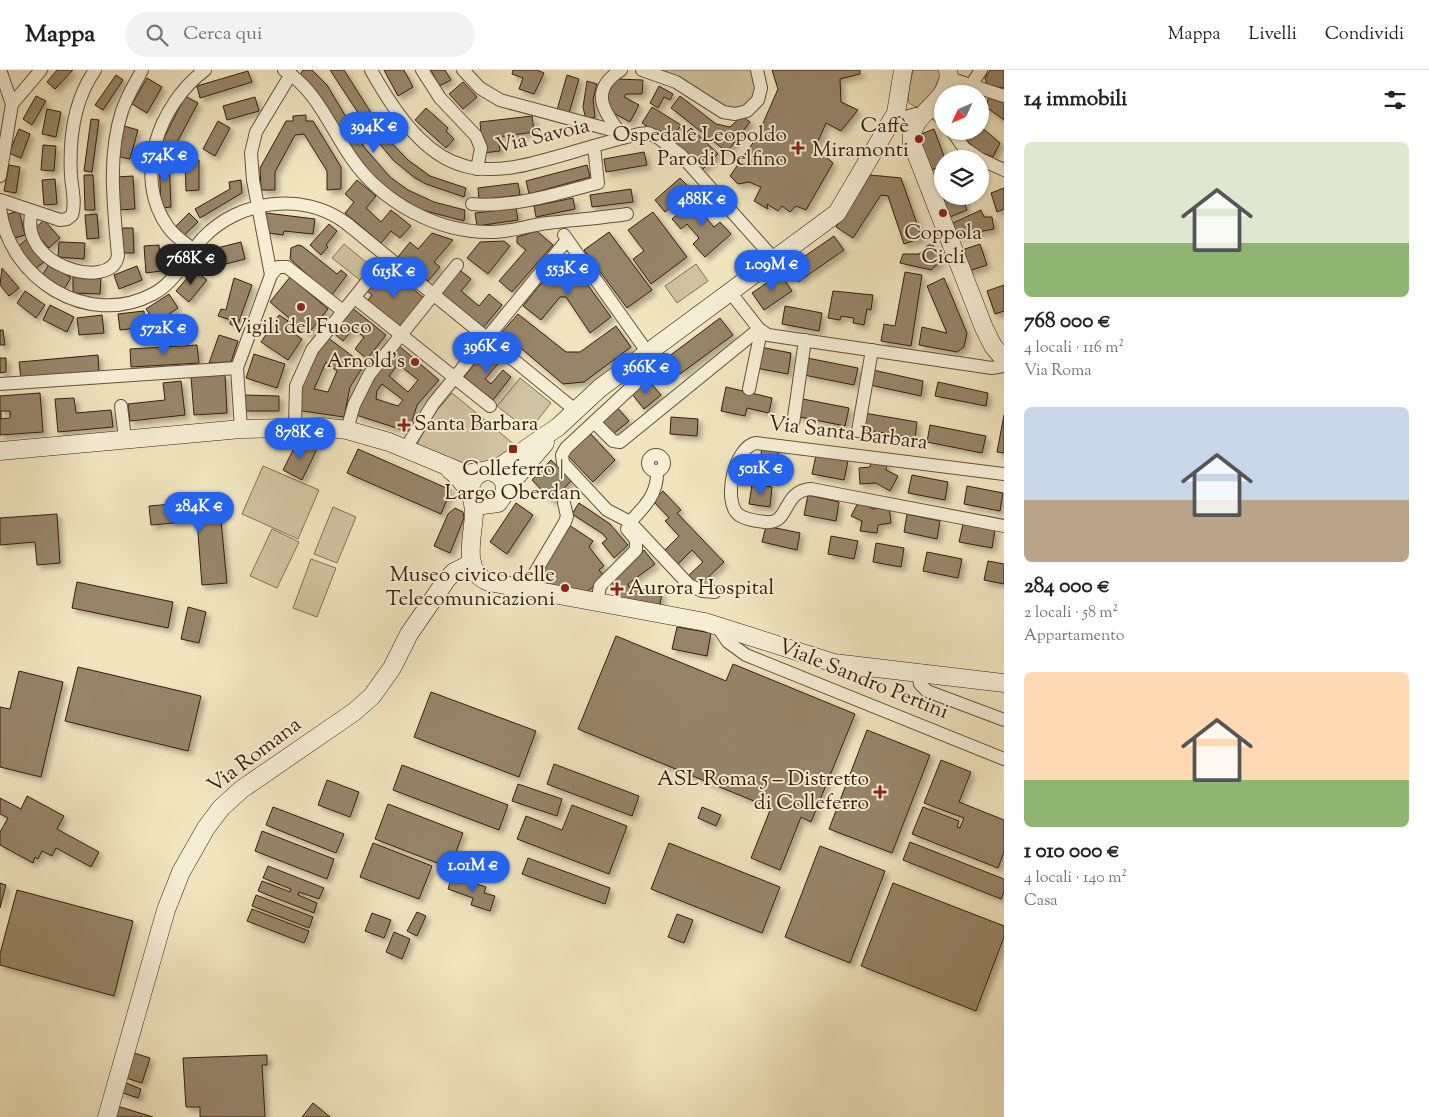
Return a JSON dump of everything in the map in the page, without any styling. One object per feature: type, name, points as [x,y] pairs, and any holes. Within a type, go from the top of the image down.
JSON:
[{"type":"main road","points":[[903,70],[898,109],[837,213],[648,353],[575,410],[558,426],[506,464],[485,472],[473,480],[474,514],[471,556],[478,575],[486,581],[534,592],[717,626],[827,662],[1004,683]]},
{"type":"main road","points":[[946,84],[928,114],[912,129],[913,146],[987,334],[993,346],[1004,359]]},
{"type":"main road","points":[[898,100],[905,110],[928,114]]},
{"type":"main road","points":[[0,451],[241,429],[295,426],[347,430],[406,448],[466,474],[492,472],[500,476],[504,481],[502,497]]},
{"type":"main road","points":[[471,556],[477,533],[502,497],[558,426]]},
{"type":"main road","points":[[439,462],[460,477],[472,495],[483,505],[502,497]]},
{"type":"main road","name":"Via Romana","points":[[108,1117],[168,904],[181,872],[206,828],[221,808],[242,789],[368,700],[387,676],[409,634],[447,579],[471,556]]},
{"type":"street","points":[[0,70],[12,104],[0,176]]},
{"type":"street","points":[[12,104],[41,70]]},
{"type":"street","points":[[0,200],[63,220],[69,218],[73,212],[71,162],[74,122],[81,99],[95,70]]},
{"type":"street","points":[[32,211],[29,224],[32,237],[57,263],[68,269],[84,273],[111,267],[118,258],[112,171],[115,138],[122,110],[142,70]]},
{"type":"street","points":[[194,250],[177,237],[165,223],[154,198],[151,173],[156,144],[168,114],[181,93],[205,70]]},
{"type":"street","name":"Via Savoia","points":[[371,70],[399,118],[421,141],[446,159],[477,169],[514,168],[594,146],[621,135],[648,133],[673,148],[774,259]]},
{"type":"street","points":[[422,70],[440,98],[476,136],[480,148],[477,169]]},
{"type":"street","points":[[463,70],[476,84],[496,98],[621,135]]},
{"type":"street","points":[[621,70],[608,82],[601,100],[605,112],[621,135]]},
{"type":"street","points":[[642,70],[676,82],[723,112],[735,114],[750,109],[758,100],[761,88],[757,70]]},
{"type":"street","points":[[946,84],[972,85],[981,70]]},
{"type":"street","points":[[271,276],[257,207],[252,171],[252,153],[256,132],[287,72],[313,96],[362,172],[381,190],[408,210],[445,225],[480,232],[511,231],[627,214]]},
{"type":"street","points":[[989,91],[1004,96]]},
{"type":"street","points":[[892,121],[928,114]]},
{"type":"street","points":[[958,140],[967,150]]},
{"type":"street","points":[[472,204],[482,205],[539,198],[598,183],[594,146]]},
{"type":"street","points":[[989,163],[1004,170]]},
{"type":"street","points":[[0,208],[9,241],[23,265],[53,290],[83,303],[115,305],[148,296],[173,278],[204,237],[224,221],[257,207],[288,204],[323,210],[339,218],[575,410]]},
{"type":"street","points":[[555,224],[648,353]]},
{"type":"street","points":[[406,448],[429,409],[485,338],[568,240]]},
{"type":"street","points":[[295,426],[294,399],[298,378],[312,350],[387,257]]},
{"type":"street","points":[[347,430],[352,411],[366,381],[432,294],[457,265]]},
{"type":"street","points":[[241,429],[237,368],[271,276],[278,267],[287,267],[343,311]]},
{"type":"street","points":[[730,292],[760,330],[768,335],[992,368],[1004,366]]},
{"type":"street","points":[[355,298],[490,406]]},
{"type":"street","points":[[749,389],[760,330]]},
{"type":"street","points":[[594,422],[613,440],[617,442],[623,440],[760,330]]},
{"type":"street","points":[[793,424],[805,340]]},
{"type":"street","points":[[858,430],[872,350]]},
{"type":"street","points":[[0,384],[237,368]]},
{"type":"street","points":[[597,603],[600,586],[636,550],[638,543],[633,535],[563,463],[564,451],[636,383]]},
{"type":"street","points":[[121,406],[125,439]]},
{"type":"street","name":"Via Santa Barbara","points":[[1004,474],[756,443],[748,445],[740,456],[731,498],[738,514],[746,518],[768,522],[778,520],[783,515],[792,496],[811,489],[1004,526]]},
{"type":"street","points":[[630,522],[653,494],[657,483],[657,471]]},
{"type":"street","points":[[534,592],[531,584],[533,576],[565,522],[567,516],[564,503]]},
{"type":"street","points":[[608,510],[630,522],[689,585],[715,592]]},
{"type":"street","name":"Viale Sandro Pertini","points":[[717,626],[728,642],[746,655],[1004,758]]},
{"type":"street","name":"Viale Sandro Pertini","points":[[918,673],[920,684],[927,691],[1004,720]]},
{"type":"shaded area","points":[[659,70],[751,70],[756,83],[756,91],[750,101],[741,107],[725,109]]},
{"type":"shaded area","points":[[913,70],[939,70],[941,73],[936,85],[934,85],[929,103],[918,108],[909,103],[908,94]]},
{"type":"shaded area","points":[[344,244],[371,266],[360,280],[332,258]]},
{"type":"shaded area","points":[[696,264],[708,281],[677,303],[665,286]]},
{"type":"shaded area","points":[[520,378],[551,403],[529,431],[497,406]]},
{"type":"shaded area","points":[[452,393],[515,445],[503,459],[472,469],[416,446],[433,415]]},
{"type":"shaded area","points":[[263,466],[319,490],[298,539],[242,514]]},
{"type":"shaded area","points":[[333,507],[356,517],[337,563],[314,554]]},
{"type":"shaded area","points":[[272,529],[299,542],[277,588],[250,576]]},
{"type":"shaded area","points":[[311,559],[336,568],[317,617],[293,608]]},
{"type":"building","points":[[57,70],[73,70],[55,89],[47,82]]},
{"type":"building","points":[[303,70],[312,70],[327,85],[364,147],[390,177],[408,190],[434,202],[465,210],[464,221],[422,210],[387,190],[358,160],[320,96],[300,75]]},
{"type":"building","points":[[330,70],[344,70],[387,138],[408,160],[430,176],[466,188],[464,197],[426,184],[415,178],[393,160],[374,137]]},
{"type":"building","points":[[384,70],[404,70],[413,87],[398,96]]},
{"type":"building","points":[[431,70],[445,70],[451,80],[439,86]]},
{"type":"building","points":[[513,70],[537,70],[544,73],[534,94],[519,89],[523,78],[512,74]]},
{"type":"building","points":[[772,70],[860,70],[860,74],[840,79],[841,102],[858,110],[841,131],[826,123],[815,148],[833,163],[806,210],[796,206],[790,212],[782,206],[778,211],[767,204],[768,209],[754,201],[761,187],[749,182],[738,184],[730,176],[757,137],[778,89]]},
{"type":"building","points":[[990,70],[1004,70],[1004,88],[987,85],[985,78]]},
{"type":"building","points":[[248,71],[252,82],[200,98],[197,86]]},
{"type":"building","points":[[116,75],[123,80],[103,110],[95,105]]},
{"type":"building","points":[[567,75],[579,79],[569,113],[557,110]]},
{"type":"building","points":[[147,78],[162,87],[147,113],[132,104]]},
{"type":"building","points":[[616,79],[643,80],[642,94],[626,94],[624,97],[639,105],[630,122],[606,109],[604,100]]},
{"type":"building","points":[[587,81],[597,84],[593,99],[595,117],[586,120],[583,107]]},
{"type":"building","points":[[463,82],[477,97],[463,109],[449,94]]},
{"type":"building","points":[[659,86],[673,94],[670,100],[664,97],[658,108],[650,103]]},
{"type":"building","points":[[36,96],[46,101],[32,125],[23,119]]},
{"type":"building","points":[[185,96],[198,103],[174,148],[162,142]]},
{"type":"building","points":[[680,96],[716,124],[730,127],[742,116],[750,122],[727,152],[671,108]]},
{"type":"building","points":[[989,96],[1004,101],[1004,120],[989,109]]},
{"type":"building","points":[[255,97],[259,111],[227,120],[223,106]]},
{"type":"building","points":[[652,107],[681,125],[671,141],[642,123]]},
{"type":"building","points":[[426,108],[448,128],[446,131],[454,139],[446,148],[415,120]]},
{"type":"building","points":[[47,109],[61,112],[56,137],[42,134]]},
{"type":"building","points":[[306,115],[306,121],[313,121],[341,167],[341,189],[327,190],[327,171],[304,134],[295,135],[275,172],[275,190],[261,190],[260,168],[286,121],[293,121],[293,116]]},
{"type":"building","points":[[532,116],[534,132],[498,137],[500,151],[483,153],[480,122]]},
{"type":"building","points":[[91,119],[99,120],[92,172],[84,171]]},
{"type":"building","points":[[218,121],[230,128],[215,156],[203,149]]},
{"type":"building","points":[[124,126],[138,130],[130,159],[116,156]]},
{"type":"building","points":[[691,128],[718,154],[702,170],[676,143]]},
{"type":"building","points":[[19,129],[30,134],[21,158],[9,153]]},
{"type":"building","points":[[934,129],[934,140],[938,140],[942,150],[934,150],[934,169],[929,171],[916,136]]},
{"type":"building","points":[[989,134],[1000,143],[993,157],[989,156],[989,150],[976,150],[967,140],[989,140]]},
{"type":"building","points":[[43,145],[56,146],[54,171],[41,170]]},
{"type":"building","points":[[644,152],[647,165],[606,172],[604,159]]},
{"type":"building","points":[[169,158],[171,207],[161,208],[159,159]]},
{"type":"building","points":[[185,160],[199,160],[199,190],[186,191]]},
{"type":"building","points":[[9,165],[20,167],[16,193],[4,191]]},
{"type":"building","points":[[587,165],[590,177],[529,194],[526,181]]},
{"type":"building","points":[[84,175],[93,175],[95,210],[85,210]]},
{"type":"building","points":[[870,175],[901,178],[922,238],[904,244],[888,196],[881,195],[853,238],[836,227]]},
{"type":"building","points":[[934,175],[934,189],[930,177]]},
{"type":"building","points":[[133,176],[135,209],[118,210],[116,177]]},
{"type":"building","points":[[680,178],[691,189],[665,212],[655,200]]},
{"type":"building","points":[[55,179],[57,204],[44,205],[42,180]]},
{"type":"building","points":[[241,180],[242,193],[200,218],[195,209],[230,189],[229,182]]},
{"type":"building","points":[[357,180],[376,196],[366,208],[381,222],[391,210],[411,226],[400,238],[391,231],[381,243],[345,213],[354,202],[345,194]]},
{"type":"building","points":[[518,183],[520,195],[479,200],[478,188]]},
{"type":"building","points":[[1004,188],[1004,209],[997,212],[991,193]]},
{"type":"building","points":[[631,189],[633,202],[592,207],[590,195]]},
{"type":"building","points":[[698,196],[708,207],[702,213],[714,227],[720,222],[731,234],[705,257],[693,244],[699,238],[687,224],[681,229],[672,219]]},
{"type":"building","points":[[573,198],[575,209],[536,217],[534,206]]},
{"type":"building","points":[[940,205],[965,205],[967,210],[945,219]]},
{"type":"building","points":[[516,208],[518,220],[477,226],[475,213]]},
{"type":"building","points":[[981,210],[984,217],[992,217],[994,229],[957,236],[953,223]]},
{"type":"building","points":[[19,211],[25,235],[11,239],[5,215]]},
{"type":"building","points":[[653,212],[687,257],[651,284],[633,259],[644,251],[628,230]]},
{"type":"building","points":[[189,213],[198,222],[182,237],[174,228]]},
{"type":"building","points":[[266,213],[315,219],[313,234],[284,231],[283,235],[268,233],[265,220]]},
{"type":"building","points":[[97,214],[99,238],[87,239],[85,215]]},
{"type":"building","points":[[44,220],[60,238],[49,248],[33,230]]},
{"type":"building","points":[[329,224],[337,231],[321,255],[310,245]]},
{"type":"building","points":[[122,228],[133,228],[134,253],[123,253]]},
{"type":"building","points":[[537,231],[553,245],[512,292],[499,281],[526,250],[517,243],[517,237]]},
{"type":"building","points":[[609,232],[652,290],[627,308],[584,250]]},
{"type":"building","points":[[432,233],[453,240],[434,262],[440,267],[428,281],[398,257],[410,242],[418,249]]},
{"type":"building","points":[[834,236],[844,250],[798,282],[789,267]]},
{"type":"building","points":[[27,239],[44,262],[33,270],[16,248]]},
{"type":"building","points":[[504,241],[510,246],[488,274],[467,258],[480,242]]},
{"type":"building","points":[[59,242],[85,243],[84,259],[58,257]]},
{"type":"building","points":[[241,242],[245,259],[222,265],[217,248]]},
{"type":"building","points":[[980,244],[987,265],[966,272],[959,251]]},
{"type":"building","points":[[159,245],[161,271],[146,273],[144,246]]},
{"type":"building","points":[[298,245],[302,246],[337,274],[341,270],[347,275],[331,296],[290,259],[291,248]]},
{"type":"building","points":[[928,245],[933,245],[940,262],[931,270],[900,263],[903,254],[919,254]]},
{"type":"building","points":[[561,259],[569,259],[611,317],[590,333],[566,297],[560,297],[541,320],[523,306]]},
{"type":"building","points":[[50,263],[71,278],[64,289],[42,275]]},
{"type":"building","points":[[137,266],[142,280],[119,289],[114,275]]},
{"type":"building","points":[[2,268],[19,288],[9,296],[0,285]]},
{"type":"building","points":[[457,268],[471,279],[461,291],[479,306],[489,294],[502,305],[482,329],[437,292]]},
{"type":"building","points":[[194,270],[207,280],[189,302],[176,291]]},
{"type":"building","points":[[393,272],[424,298],[399,328],[367,301],[372,295],[367,291],[378,278],[384,283]]},
{"type":"building","points":[[905,272],[922,275],[911,346],[881,341],[884,324],[895,326]]},
{"type":"building","points":[[780,274],[792,291],[764,310],[752,293]]},
{"type":"building","points":[[73,277],[101,278],[100,294],[73,293]]},
{"type":"building","name":"Vigili del Fuoco","points":[[290,277],[328,309],[308,334],[270,302]]},
{"type":"building","points":[[234,278],[252,285],[237,327],[230,324],[231,320],[218,316],[221,309],[226,310]]},
{"type":"building","points":[[944,278],[967,333],[964,347],[957,352],[919,345],[922,327],[947,333],[927,286]]},
{"type":"building","points":[[1004,285],[1004,311],[995,314],[987,291]]},
{"type":"building","points":[[25,291],[45,305],[36,318],[17,303]]},
{"type":"building","points":[[833,291],[873,295],[871,310],[867,309],[864,325],[853,323],[854,318],[841,316],[840,320],[828,318]]},
{"type":"building","points":[[169,294],[178,308],[156,323],[146,309]]},
{"type":"building","points":[[50,305],[74,317],[67,332],[43,320]]},
{"type":"building","points":[[785,306],[822,313],[819,331],[782,324]]},
{"type":"building","points":[[351,307],[386,335],[367,359],[355,349],[364,337],[353,329],[343,341],[331,331]]},
{"type":"building","points":[[144,311],[145,327],[120,330],[118,314]]},
{"type":"building","points":[[518,314],[566,352],[580,352],[616,326],[631,347],[584,382],[563,384],[502,332]]},
{"type":"building","points":[[102,315],[104,333],[79,335],[77,318]]},
{"type":"building","points":[[279,315],[288,321],[284,327],[302,339],[288,360],[261,342]]},
{"type":"building","points":[[720,318],[733,335],[680,374],[668,357]]},
{"type":"building","points":[[0,330],[3,330],[5,345],[0,345]]},
{"type":"building","points":[[219,335],[238,341],[231,362],[209,363]]},
{"type":"building","points":[[327,337],[364,365],[350,387],[344,417],[296,410],[299,384]],"holes":[[[326,362],[337,371],[328,392],[314,389]]]},
{"type":"building","points":[[197,345],[199,363],[131,367],[130,349]]},
{"type":"building","points":[[398,345],[439,380],[417,405],[409,432],[356,415],[366,383]],"holes":[[[398,364],[418,380],[408,392],[389,376]],[[382,384],[403,400],[398,406],[376,399],[377,391]]]},
{"type":"building","points":[[488,347],[502,359],[485,379],[491,384],[503,370],[511,377],[493,400],[464,377]]},
{"type":"building","points":[[760,347],[791,353],[788,374],[756,368]]},
{"type":"building","points":[[254,354],[285,364],[277,388],[246,378]]},
{"type":"building","points":[[98,355],[99,372],[21,379],[19,362]]},
{"type":"building","points":[[0,358],[6,358],[6,372],[0,373]]},
{"type":"building","points":[[807,358],[858,368],[854,385],[804,375]]},
{"type":"building","points":[[873,370],[923,381],[921,396],[870,385]]},
{"type":"building","points":[[225,375],[227,413],[194,415],[191,377]]},
{"type":"building","points":[[181,381],[185,415],[130,421],[128,404],[165,400],[163,383]]},
{"type":"building","points":[[649,381],[661,395],[644,409],[632,394]]},
{"type":"building","points":[[938,382],[988,393],[986,406],[935,396]]},
{"type":"building","points":[[726,387],[772,398],[769,413],[747,408],[745,416],[721,411]]},
{"type":"building","points":[[40,393],[43,432],[0,435],[0,396]],"holes":[[[1,411],[10,411],[10,418],[1,419]]]},
{"type":"building","points":[[244,395],[279,396],[279,411],[243,411]]},
{"type":"building","points":[[74,398],[76,413],[111,410],[113,427],[58,432],[55,399]]},
{"type":"building","points":[[798,398],[849,408],[845,426],[795,416]]},
{"type":"building","points":[[617,407],[629,421],[613,434],[601,420]]},
{"type":"building","points":[[864,413],[917,422],[915,438],[861,429]]},
{"type":"building","points":[[1004,415],[1004,453],[997,452]]},
{"type":"building","points":[[671,417],[698,419],[697,436],[670,434]]},
{"type":"building","points":[[930,425],[986,436],[982,453],[927,442]]},
{"type":"building","points":[[589,432],[615,460],[593,482],[566,454]]},
{"type":"building","points":[[298,440],[317,449],[302,480],[283,470]]},
{"type":"building","points":[[762,446],[779,449],[775,473],[759,471]]},
{"type":"building","points":[[358,449],[451,490],[441,514],[347,473]]},
{"type":"building","points":[[816,455],[848,461],[844,480],[812,474]]},
{"type":"building","points":[[551,460],[572,480],[552,501],[532,480]]},
{"type":"building","points":[[871,460],[887,463],[886,470],[898,476],[890,491],[876,483],[860,484],[859,468],[870,467]]},
{"type":"building","points":[[912,475],[948,482],[945,500],[908,493]]},
{"type":"building","points":[[752,484],[772,487],[770,507],[749,504]]},
{"type":"building","points":[[967,486],[1003,493],[1000,511],[964,504]]},
{"type":"building","points":[[663,491],[681,510],[677,513],[724,562],[698,587],[688,576],[703,562],[692,550],[677,565],[664,551],[679,536],[665,521],[669,518],[653,501]]},
{"type":"building","points":[[808,495],[839,502],[836,521],[804,515]]},
{"type":"building","points":[[219,500],[227,583],[202,585],[197,521],[151,525],[149,506]]},
{"type":"building","points":[[859,501],[873,509],[889,506],[891,523],[878,525],[877,533],[860,531],[862,521],[851,516]]},
{"type":"building","points":[[516,503],[533,515],[507,554],[490,542]]},
{"type":"building","points":[[579,503],[610,524],[628,545],[614,558],[602,543],[607,539],[603,534],[572,514]]},
{"type":"building","points":[[455,508],[463,512],[464,518],[450,553],[434,546],[448,514]]},
{"type":"building","points":[[57,514],[60,563],[37,565],[35,542],[0,545],[0,518]]},
{"type":"building","points":[[907,514],[940,521],[937,539],[904,532]]},
{"type":"building","points":[[963,524],[995,530],[992,548],[959,542]]},
{"type":"building","points":[[569,525],[593,541],[589,547],[604,566],[599,570],[605,577],[583,595],[544,587],[536,576]]},
{"type":"building","points":[[766,526],[800,533],[797,550],[762,542]]},
{"type":"building","points":[[831,536],[858,541],[854,559],[828,554]]},
{"type":"building","points":[[876,543],[904,548],[901,567],[873,562]]},
{"type":"building","points":[[644,550],[655,564],[628,584],[629,587],[662,593],[659,609],[617,601],[611,576]]},
{"type":"building","points":[[927,552],[962,559],[958,578],[923,571]]},
{"type":"building","points":[[988,561],[1004,564],[1004,584],[984,580]]},
{"type":"building","points":[[77,582],[173,602],[168,628],[72,608]]},
{"type":"building","points":[[188,607],[206,612],[199,643],[181,639]]},
{"type":"building","points":[[677,627],[711,633],[707,656],[672,649]]},
{"type":"building","points":[[616,636],[726,681],[733,664],[855,714],[811,822],[801,817],[780,870],[751,858],[771,808],[578,729]]},
{"type":"building","points":[[78,667],[201,696],[188,751],[65,721]]},
{"type":"building","points":[[19,671],[63,682],[41,777],[0,767],[0,707],[10,709]]},
{"type":"building","points":[[431,692],[536,731],[519,777],[414,737]]},
{"type":"building","name":"ASL Roma 5 – Distretto di Colleferro","points":[[867,730],[930,755],[892,853],[829,829]]},
{"type":"building","name":"ASL Roma 5 – Distretto di Colleferro","points":[[941,760],[971,772],[959,802],[1004,820],[1004,852],[998,868],[912,834],[923,807],[959,821],[957,827],[960,828],[964,818],[924,803]]},
{"type":"building","points":[[554,764],[639,796],[632,816],[547,784]]},
{"type":"building","points":[[402,765],[508,805],[499,830],[393,790]]},
{"type":"building","points":[[327,780],[359,792],[350,817],[318,805]]},
{"type":"building","points":[[518,784],[562,799],[557,816],[512,801]]},
{"type":"building","points":[[27,796],[64,816],[57,829],[99,852],[91,867],[56,848],[52,856],[42,851],[38,859],[35,857],[33,863],[0,845],[0,832],[8,818],[0,814],[0,798],[21,809]]},
{"type":"building","points":[[388,804],[463,833],[450,868],[375,839]]},
{"type":"building","points":[[572,805],[627,826],[609,874],[517,839],[526,816],[562,830]]},
{"type":"building","points":[[273,807],[344,834],[336,853],[266,825]]},
{"type":"building","points":[[702,807],[721,815],[716,826],[698,818]]},
{"type":"building","points":[[262,831],[334,859],[327,879],[255,851]]},
{"type":"building","points":[[910,842],[1004,879],[1004,892],[1001,899],[903,860]]},
{"type":"building","points":[[373,843],[432,866],[419,899],[360,877]]},
{"type":"building","points":[[669,843],[780,887],[762,933],[651,889]]},
{"type":"building","points":[[820,846],[885,871],[850,963],[785,937]]},
{"type":"building","points":[[528,858],[610,888],[605,904],[522,874]]},
{"type":"building","points":[[268,866],[324,888],[319,899],[299,892],[298,895],[317,903],[314,913],[258,891],[262,881],[290,892],[291,889],[263,878]]},
{"type":"building","points":[[452,876],[486,887],[484,893],[495,896],[490,911],[471,905],[473,898],[448,889]]},
{"type":"building","points":[[0,883],[6,885],[0,908]]},
{"type":"building","points":[[893,883],[1004,926],[1004,937],[976,1011],[861,966]]},
{"type":"building","points":[[17,890],[133,921],[114,996],[0,965],[0,954]]},
{"type":"building","points":[[256,895],[313,917],[309,928],[252,906]]},
{"type":"building","points":[[252,909],[309,931],[304,943],[247,921]]},
{"type":"building","points":[[417,912],[426,916],[417,936],[407,931]]},
{"type":"building","points":[[372,913],[391,920],[384,938],[365,931]]},
{"type":"building","points":[[677,914],[693,920],[684,943],[668,937]]},
{"type":"building","points":[[394,932],[410,939],[402,959],[386,952]]},
{"type":"building","points":[[134,1053],[150,1058],[142,1083],[126,1078]]},
{"type":"building","points":[[267,1055],[267,1065],[262,1065],[265,1117],[200,1117],[200,1107],[186,1107],[183,1058]]},
{"type":"building","points":[[124,1082],[141,1089],[138,1098],[120,1092]]},
{"type":"building","points":[[313,1103],[330,1117],[302,1117]]},
{"type":"building","points":[[117,1106],[153,1117],[114,1117]]},
{"type":"place","name":"Caffè Miramonti","points":[[919,139]]},
{"type":"place","name":"Ospedale Leopoldo Parodi Delfino","points":[[798,148]]},
{"type":"place","name":"Coppola Cicli","points":[[943,213]]},
{"type":"place","name":"Vigili del Fuoco","points":[[301,307]]},
{"type":"place","name":"Arnold's","points":[[415,362]]},
{"type":"place","name":"Santa Barbara","points":[[404,425]]},
{"type":"place","name":"Colleferro | Largo Oberdan","points":[[513,449]]},
{"type":"place","name":"Museo civico delle Telecomunicazioni","points":[[565,588]]},
{"type":"place","name":"Aurora Hospital","points":[[617,589]]},
{"type":"place","name":"ASL Roma 5 – Distretto di Colleferro","points":[[880,792]]}]
